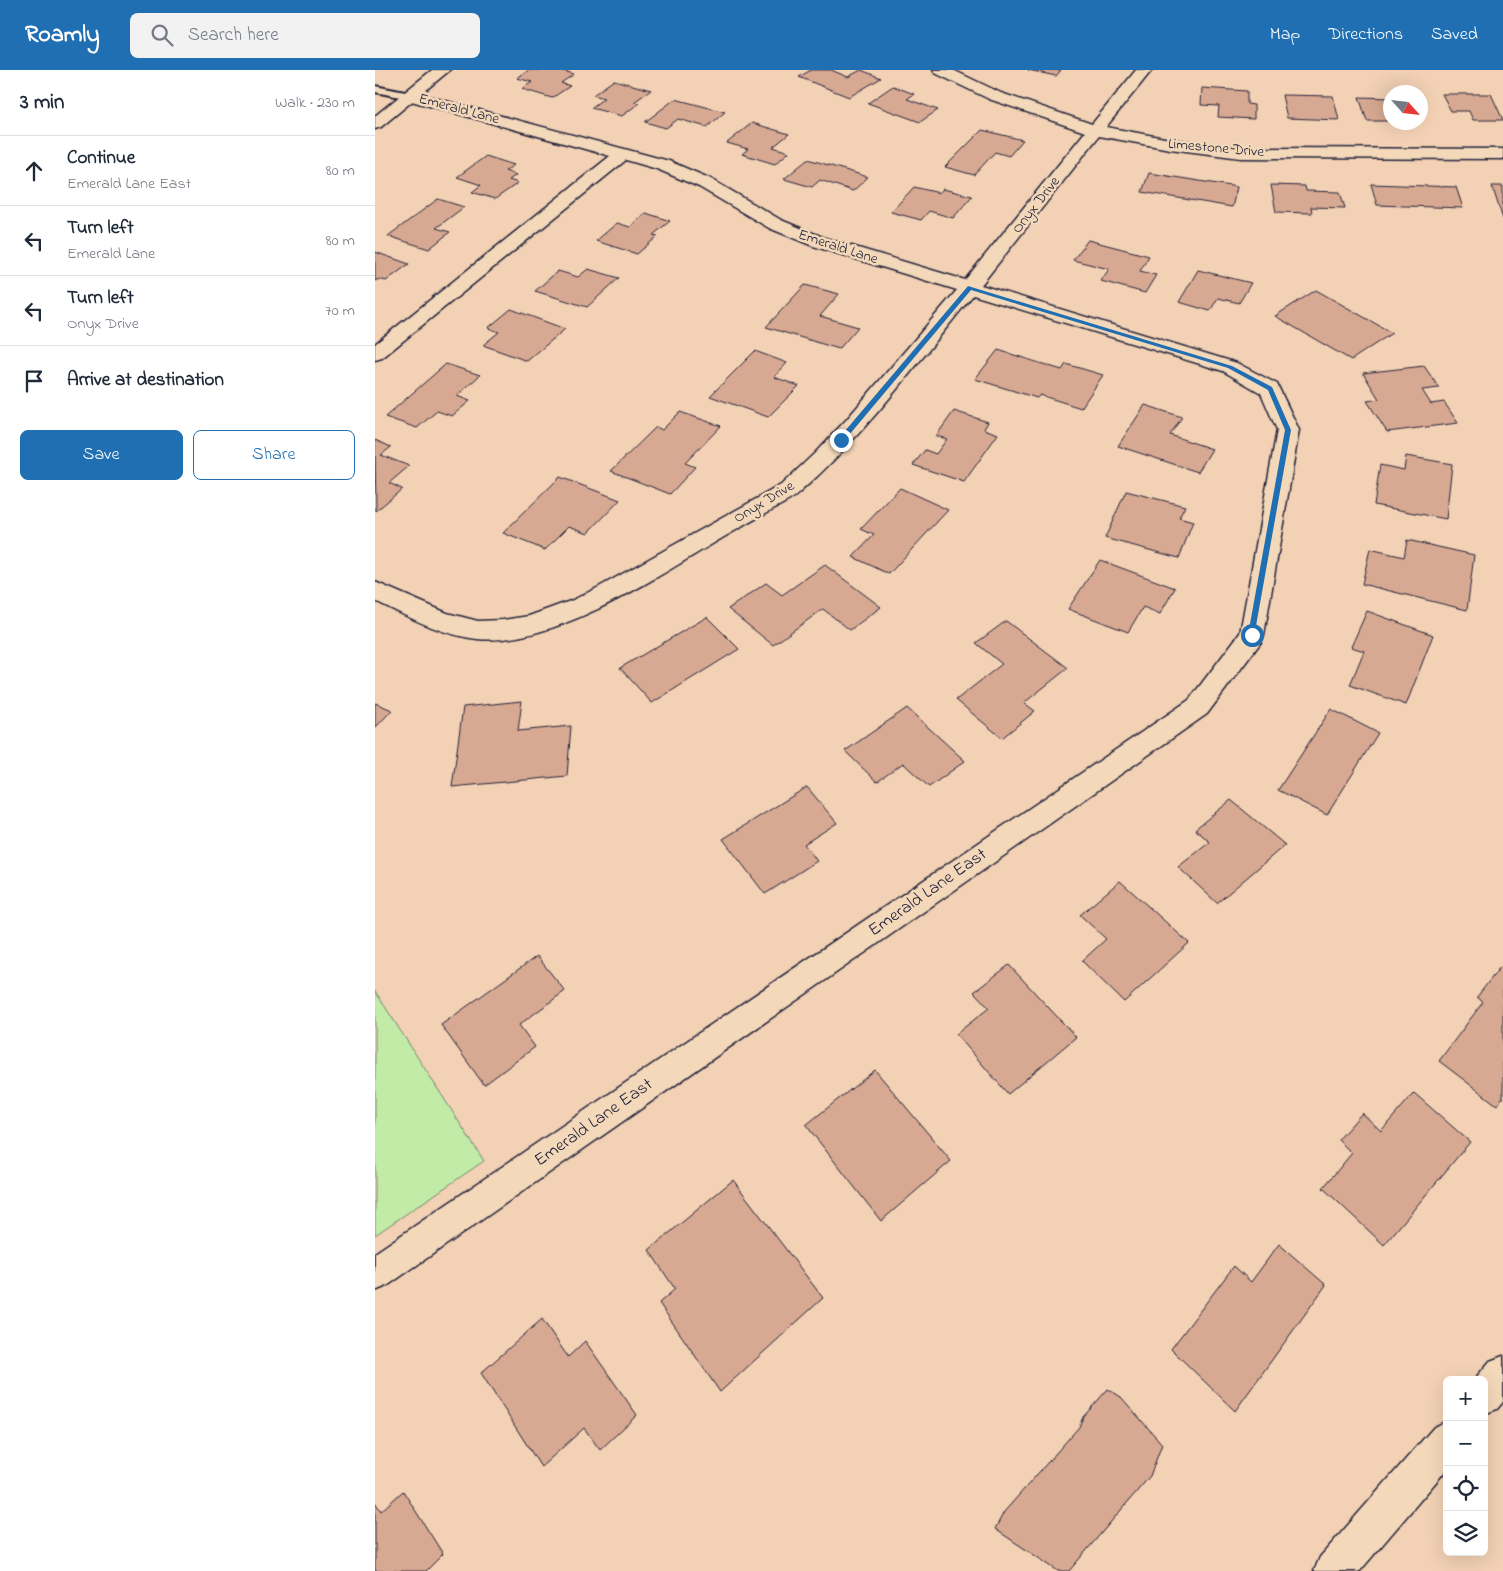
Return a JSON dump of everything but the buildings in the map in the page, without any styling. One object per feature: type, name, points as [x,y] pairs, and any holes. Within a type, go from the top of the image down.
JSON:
[{"type":"street","points":[[375,124],[442,70]]},
{"type":"street","name":"Limestone Drive","points":[[941,70],[995,96],[1094,130],[1170,144],[1241,153],[1503,154]]},
{"type":"street","name":"Onyx Drive","points":[[375,591],[442,620],[476,629],[492,630],[526,626],[569,612],[645,572],[789,490],[809,473],[841,440],[970,288],[1094,130],[1144,70]]},
{"type":"street","name":"Emerald Lane","points":[[410,96],[663,165],[705,183],[775,224],[795,233],[1230,367],[1270,388]]},
{"type":"street","points":[[375,354],[624,153]]},
{"type":"street","name":"Emerald Lane East","points":[[375,1274],[1198,707],[1252,635],[1288,430],[1270,388]]},
{"type":"street","points":[[1488,1391],[1503,1374]]},
{"type":"street","points":[[1335,1571],[1443,1445]]},
{"type":"lane","points":[[375,90],[410,96]]},
{"type":"green space","points":[[375,991],[484,1161],[375,1235]]},
{"type":"route","points":[[841,440],[970,288],[1230,367],[1270,388],[1288,430],[1252,635]]}]
